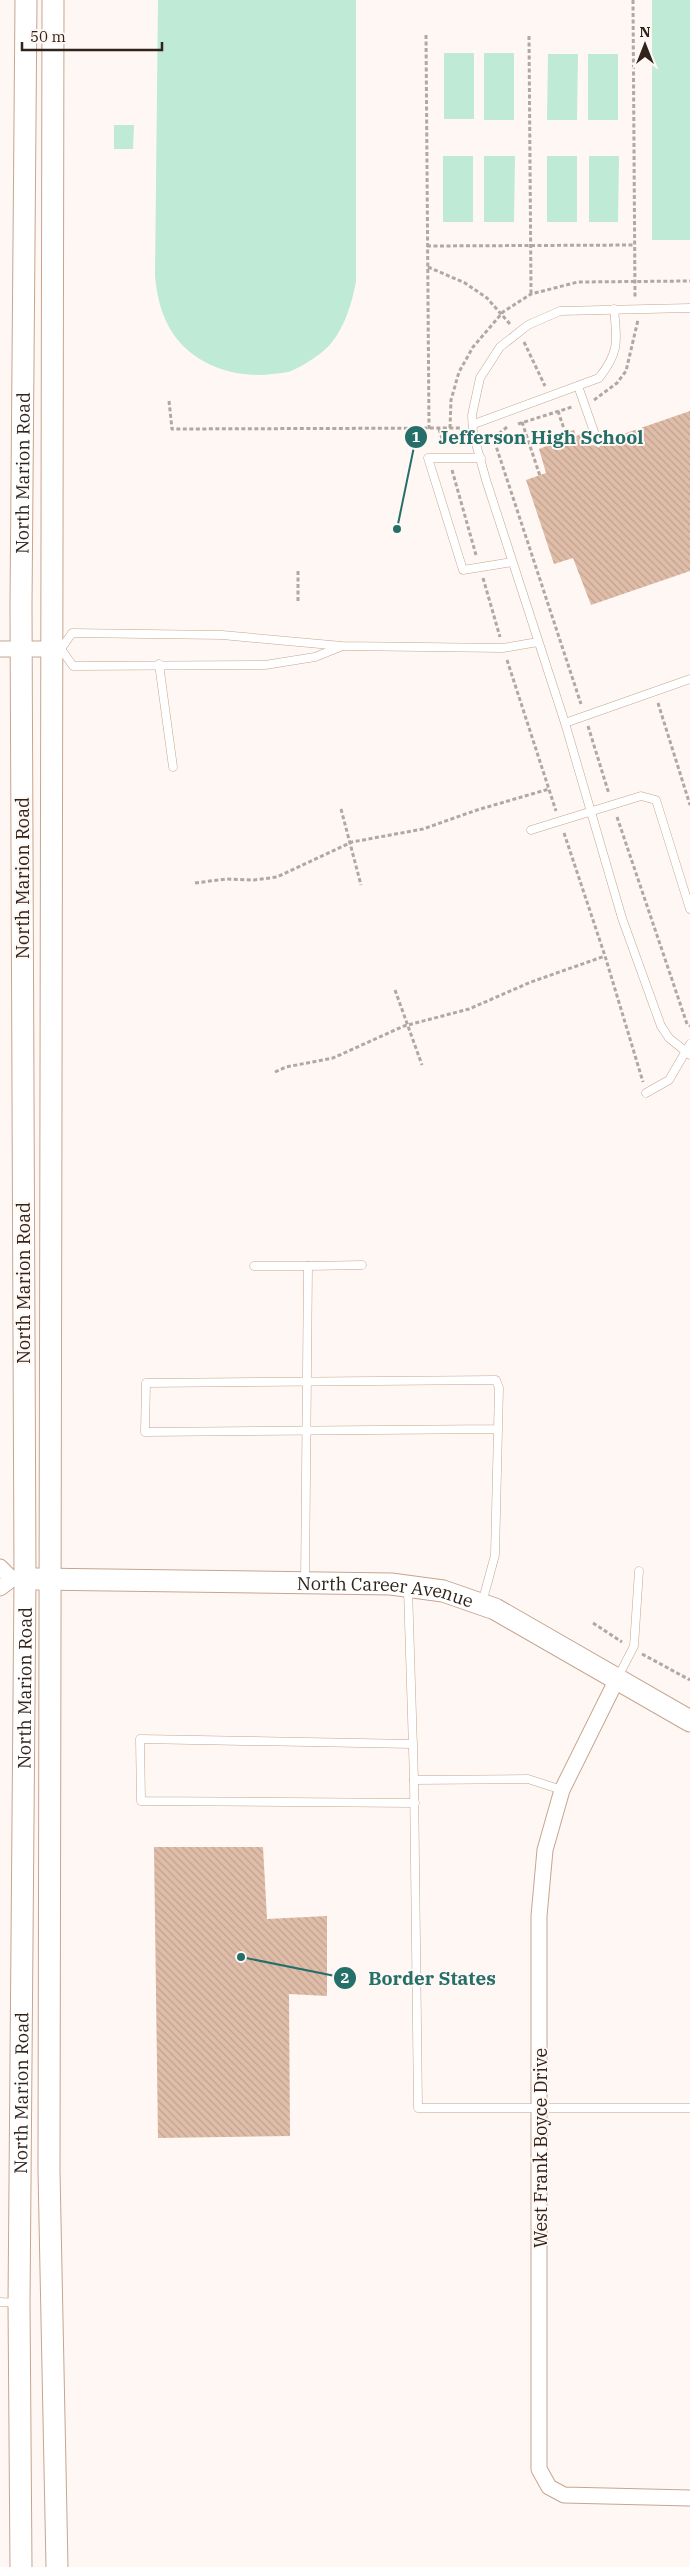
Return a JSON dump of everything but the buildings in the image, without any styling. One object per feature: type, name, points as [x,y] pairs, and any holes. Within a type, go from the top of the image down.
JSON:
[{"type":"main road","name":"North Marion Road","points":[[21,2567],[10,2303],[12,1582],[22,650],[26,0]]},
{"type":"main road","name":"North Marion Road","points":[[53,0],[56,649],[50,1579],[49,2171],[57,2567]]},
{"type":"main road","name":"North Career Avenue","points":[[12,1582],[50,1579],[305,1584],[408,1587],[443,1591],[495,1609],[690,1721]]},
{"type":"street","points":[[0,649],[56,649]]},
{"type":"street","points":[[0,1567],[12,1582]]},
{"type":"street","name":"West Frank Boyce Drive","points":[[617,1679],[562,1790],[546,1850],[539,1916],[539,2469],[549,2487],[564,2495],[690,2498]]},
{"type":"lane","points":[[688,1054],[669,1038],[661,1026],[622,918],[565,723],[486,480],[473,433],[472,415],[480,378],[500,347],[528,325],[560,311],[690,308]]},
{"type":"lane","points":[[474,424],[599,378],[612,361],[617,341],[614,309]]},
{"type":"lane","points":[[578,386],[598,443]]},
{"type":"lane","points":[[481,458],[428,458],[463,570],[512,562]]},
{"type":"lane","points":[[342,646],[315,657],[265,665],[159,664],[74,666],[56,649],[72,633],[222,635],[342,646],[503,648],[538,642]]},
{"type":"lane","points":[[159,664],[173,767]]},
{"type":"lane","points":[[565,723],[690,679]]},
{"type":"lane","points":[[531,830],[640,796],[656,800],[690,908]]},
{"type":"lane","points":[[646,1093],[669,1080],[688,1054],[690,1044]]},
{"type":"lane","points":[[254,1266],[362,1265]]},
{"type":"lane","points":[[305,1584],[308,1266]]},
{"type":"lane","points":[[482,1605],[495,1555],[499,1388],[496,1380],[146,1383],[145,1432],[498,1429]]},
{"type":"lane","points":[[617,1679],[634,1646],[639,1572]]},
{"type":"lane","points":[[408,1587],[415,1803],[418,2108],[690,2108]]},
{"type":"lane","points":[[413,1744],[140,1740],[141,1801],[415,1803]]},
{"type":"lane","points":[[414,1780],[528,1779],[562,1790]]},
{"type":"path","points":[[515,424],[599,398],[617,383],[626,371],[634,333],[639,324],[635,308],[633,0]]},
{"type":"path","points":[[426,35],[429,429]]},
{"type":"path","points":[[528,36],[532,294]]},
{"type":"path","points":[[427,246],[635,245]]},
{"type":"path","points":[[428,267],[466,283],[487,298],[519,332],[536,363],[550,396]]},
{"type":"path","points":[[168,401],[172,429],[439,429],[503,648],[605,956],[646,1093]]},
{"type":"path","points":[[558,411],[565,432]]},
{"type":"path","points":[[522,422],[540,476]]},
{"type":"path","points":[[510,426],[496,436],[496,446],[585,716],[612,805],[687,1024],[690,1026]]},
{"type":"path","points":[[298,570],[298,601]]},
{"type":"path","points":[[654,692],[690,805]]},
{"type":"path","points":[[195,883],[226,879],[254,880],[277,877],[350,843],[430,827],[478,810],[549,789]]},
{"type":"path","points":[[341,809],[361,885]]},
{"type":"path","points":[[275,1072],[286,1067],[333,1058],[408,1026],[477,1006],[531,982],[605,956]]},
{"type":"path","points":[[396,990],[422,1065]]},
{"type":"green space","points":[[158,0],[356,0],[356,282],[348,311],[335,339],[321,353],[291,371],[257,375],[227,371],[212,366],[199,359],[176,338],[163,314],[155,277]]},
{"type":"green space","points":[[652,0],[690,0],[690,240],[652,240]]},
{"type":"green space","points":[[444,53],[474,53],[474,119],[444,119]]},
{"type":"green space","points":[[484,53],[514,53],[514,120],[484,120]]},
{"type":"green space","points":[[548,54],[578,54],[577,120],[547,120]]},
{"type":"green space","points":[[588,54],[618,54],[618,120],[588,120]]},
{"type":"green space","points":[[114,125],[134,125],[133,149],[114,149]]},
{"type":"green space","points":[[443,156],[473,156],[473,222],[443,222]]},
{"type":"green space","points":[[484,156],[515,156],[514,222],[484,222]]},
{"type":"green space","points":[[547,156],[577,156],[577,222],[547,222]]},
{"type":"green space","points":[[589,156],[619,156],[618,222],[589,222]]},
{"type":"place","name":"Jefferson High School","points":[[397,529]]},
{"type":"place","name":"Border States","points":[[241,1957]]}]
